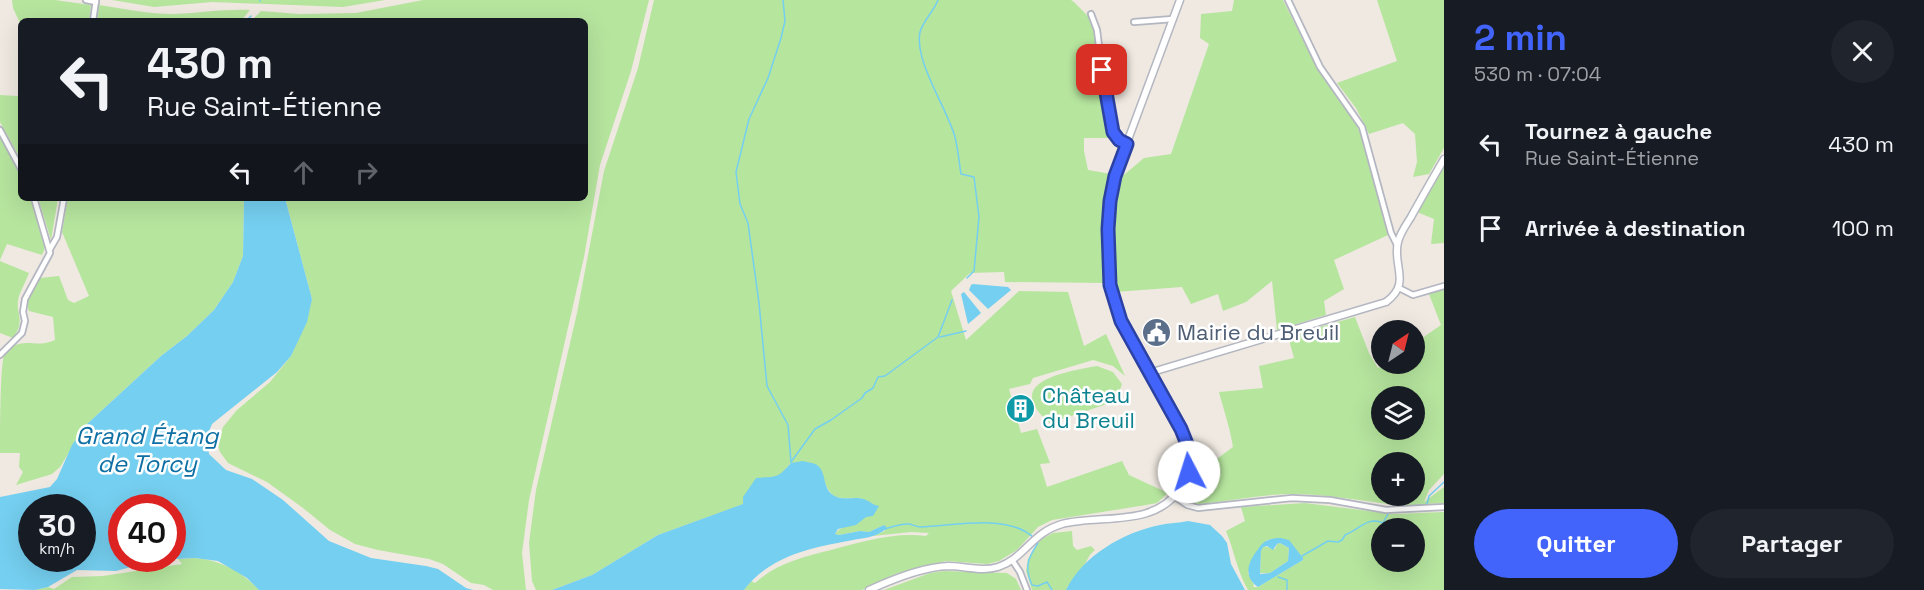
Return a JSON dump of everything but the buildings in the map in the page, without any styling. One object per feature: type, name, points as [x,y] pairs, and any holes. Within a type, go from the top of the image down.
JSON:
[{"type":"street","points":[[86,0],[96,1],[93,18]]},
{"type":"street","points":[[869,590],[935,568],[947,566],[992,568],[1012,560],[1035,538],[1059,525],[1079,520],[1113,519],[1152,513],[1175,497],[1189,472],[1191,457],[1181,429],[1118,315],[1110,285],[1108,229],[1115,176],[1180,0]]},
{"type":"street","points":[[1149,373],[1386,302],[1399,288],[1401,276],[1397,245],[1391,233],[1362,127],[1320,67],[1288,0]]},
{"type":"street","points":[[1091,14],[1097,30],[1113,132],[1119,140],[1127,144]]},
{"type":"street","points":[[1134,22],[1173,19]]},
{"type":"street","points":[[0,130],[18,163]]},
{"type":"street","points":[[1397,245],[1399,237],[1444,159]]},
{"type":"street","points":[[35,201],[50,249]]},
{"type":"street","points":[[0,355],[22,333],[25,321],[23,312],[25,299],[57,237],[63,201]]},
{"type":"street","points":[[1399,288],[1413,295],[1444,286]]},
{"type":"street","points":[[1175,497],[1187,505],[1198,508],[1241,502],[1306,498],[1386,510],[1444,507]]},
{"type":"street","points":[[1012,560],[1027,590]]},
{"type":"green space","points":[[12,0],[55,0],[91,5],[89,18],[18,19]]},
{"type":"green space","points":[[112,0],[385,0],[343,7],[212,2],[154,7]]},
{"type":"green space","points":[[423,0],[649,0],[631,71],[600,165],[584,257],[529,500],[522,553],[526,590],[493,590],[484,585],[471,583],[443,564],[429,559],[355,544],[330,530],[267,482],[228,463],[217,443],[223,427],[237,410],[270,382],[291,356],[312,299],[286,201],[588,201],[588,18],[254,18],[261,11],[300,14],[356,13]]},
{"type":"green space","points":[[654,0],[1071,0],[1074,2],[1088,16],[1093,27],[1110,138],[1084,138],[1088,170],[1111,174],[1104,228],[1106,283],[1005,282],[1004,272],[970,273],[951,291],[966,340],[1019,291],[1068,292],[1084,346],[1106,334],[1125,376],[1113,366],[1093,360],[1033,378],[1030,384],[1009,389],[1021,433],[1037,429],[1050,463],[1040,464],[1047,487],[1122,461],[1129,475],[1168,493],[1157,503],[1052,520],[1038,527],[1017,550],[999,561],[987,564],[946,561],[895,574],[862,590],[744,590],[751,581],[755,583],[772,570],[800,558],[878,539],[902,535],[926,536],[929,533],[911,532],[873,536],[885,531],[884,525],[869,532],[835,534],[843,527],[862,520],[872,504],[856,498],[836,497],[826,485],[822,472],[791,463],[781,474],[768,480],[744,504],[658,535],[592,575],[552,590],[536,590],[532,581],[529,543],[536,490],[577,313],[604,171],[638,68]]},
{"type":"green space","points":[[1234,0],[1283,0],[1314,62],[1362,135],[1388,235],[1334,260],[1344,289],[1324,301],[1326,315],[1277,330],[1272,281],[1246,302],[1223,311],[1218,294],[1191,304],[1182,287],[1115,292],[1112,266],[1112,223],[1113,201],[1119,179],[1144,158],[1171,154],[1209,44],[1200,38],[1201,14],[1232,11]]},
{"type":"green space","points":[[1377,0],[1444,0],[1444,148],[1429,174],[1413,177],[1417,162],[1415,134],[1403,123],[1369,134],[1356,108],[1337,83],[1397,61]]},
{"type":"green space","points":[[99,5],[165,14],[250,10],[243,18],[97,18]]},
{"type":"green space","points":[[0,95],[17,96],[18,155],[0,122]]},
{"type":"green space","points":[[0,136],[18,170],[18,201],[32,201],[45,248],[42,255],[7,244],[0,260]]},
{"type":"green space","points":[[1444,166],[1444,243],[1431,244],[1434,219],[1417,212]]},
{"type":"green space","points":[[39,201],[58,201],[51,240]]},
{"type":"green space","points":[[67,201],[244,201],[243,256],[233,282],[214,310],[86,425],[60,467],[52,474],[16,485],[23,472],[19,467],[20,453],[0,453],[4,355],[10,348],[19,344],[55,340],[53,317],[29,311],[28,307],[30,294],[40,278],[59,276],[68,300],[74,303],[89,296],[62,232]]},
{"type":"green space","points":[[0,261],[29,273],[19,296],[20,321],[13,338],[0,333]]},
{"type":"green space","points":[[1444,289],[1444,474],[1429,490],[1425,500],[1425,452],[1371,452],[1371,502],[1321,495],[1287,494],[1199,504],[1189,502],[1188,495],[1184,492],[1195,466],[1210,464],[1233,447],[1219,392],[1263,388],[1259,366],[1294,358],[1288,336],[1355,317],[1371,356],[1371,374],[1425,374],[1425,336],[1441,325],[1429,294]]},
{"type":"green space","points":[[1097,366],[1113,372],[1122,384],[1116,401],[1050,423],[1037,409],[1032,398],[1035,389],[1043,381],[1055,376]]},
{"type":"green space","points":[[1444,487],[1444,503],[1425,504],[1425,501]]},
{"type":"green space","points":[[1305,503],[1393,514],[1444,512],[1444,590],[1248,590],[1226,531],[1245,521],[1241,507]],"holes":[[[1281,538],[1303,560],[1258,587],[1253,587],[1248,573],[1267,540]]]},
{"type":"green space","points":[[1072,531],[1073,546],[1077,550],[1091,546],[1095,550],[1066,590],[1032,590],[1026,571],[1028,559],[1040,540],[1053,533]]},
{"type":"green space","points":[[1280,543],[1289,548],[1288,561],[1270,573],[1260,573],[1263,546],[1275,549]]},
{"type":"green space","points":[[186,559],[205,559],[222,564],[259,590],[35,590],[48,587],[54,589],[72,577],[129,572],[186,572]]},
{"type":"green space","points":[[944,571],[1007,573],[1016,579],[1021,590],[884,590],[930,573]]},
{"type":"water","name":"Grand Étang de Torcy","points":[[244,201],[286,201],[312,299],[307,322],[291,356],[277,372],[212,424],[207,436],[209,454],[226,470],[252,479],[283,500],[329,541],[371,558],[438,569],[466,588],[473,590],[259,590],[247,578],[218,561],[186,558],[186,494],[108,494],[108,571],[96,570],[96,494],[18,494],[18,572],[74,572],[48,587],[35,590],[0,589],[0,497],[50,487],[57,479],[72,445],[86,425],[214,310],[233,282],[243,256]]},
{"type":"water","points":[[973,284],[1008,287],[1011,290],[988,309],[969,290]]},
{"type":"water","points":[[964,292],[981,313],[968,324],[961,294]]},
{"type":"water","points":[[803,461],[816,464],[820,468],[827,488],[833,495],[841,498],[862,499],[879,506],[873,516],[866,517],[856,525],[838,529],[835,534],[869,532],[884,525],[887,528],[874,536],[819,547],[791,556],[765,569],[744,590],[552,590],[592,575],[658,535],[743,504],[743,497],[756,478],[775,476],[791,463]]},
{"type":"water","points":[[1188,521],[1210,525],[1222,536],[1227,543],[1231,564],[1245,590],[1066,590],[1082,566],[1105,547],[1146,528]]},
{"type":"water","points":[[1279,538],[1289,540],[1303,560],[1258,587],[1249,575],[1251,561],[1265,542]],"holes":[[[1280,543],[1289,548],[1288,561],[1270,573],[1260,574],[1263,547],[1267,546],[1273,550]]]},
{"type":"waterway","points":[[783,0],[785,21],[781,38],[768,78],[749,119],[736,172],[740,204],[748,223],[767,386],[788,425],[791,462]]},
{"type":"waterway","points":[[938,0],[921,28],[919,44],[926,70],[955,137],[961,174],[974,177],[979,217],[974,271],[967,278]]},
{"type":"waterway","points":[[791,462],[815,429],[862,398],[873,388],[878,377],[885,376],[938,337],[952,300]]},
{"type":"waterway","points":[[940,337],[966,331]]},
{"type":"waterway","points":[[1391,508],[1427,504],[1429,496],[1444,482]]},
{"type":"waterway","points":[[1302,556],[1328,541],[1342,540],[1345,535],[1368,522],[1383,523],[1389,512]]},
{"type":"waterway","points":[[885,529],[908,524],[921,527],[996,523],[1023,530],[1034,538]]},
{"type":"waterway","points":[[1037,542],[1028,563],[1028,573],[1032,585],[1038,586],[1047,582],[1052,590]]},
{"type":"waterway","points":[[1278,577],[1287,580],[1287,590]]},
{"type":"place","name":"Mairie du Breuil","points":[[1156,332]]},
{"type":"place","name":"Château du Breuil","points":[[1021,408]]},
{"type":"route","points":[[1102,70],[1113,132],[1119,140],[1127,144],[1115,176],[1110,201],[1108,229],[1112,297],[1121,321],[1181,429],[1191,457],[1189,472]]}]
